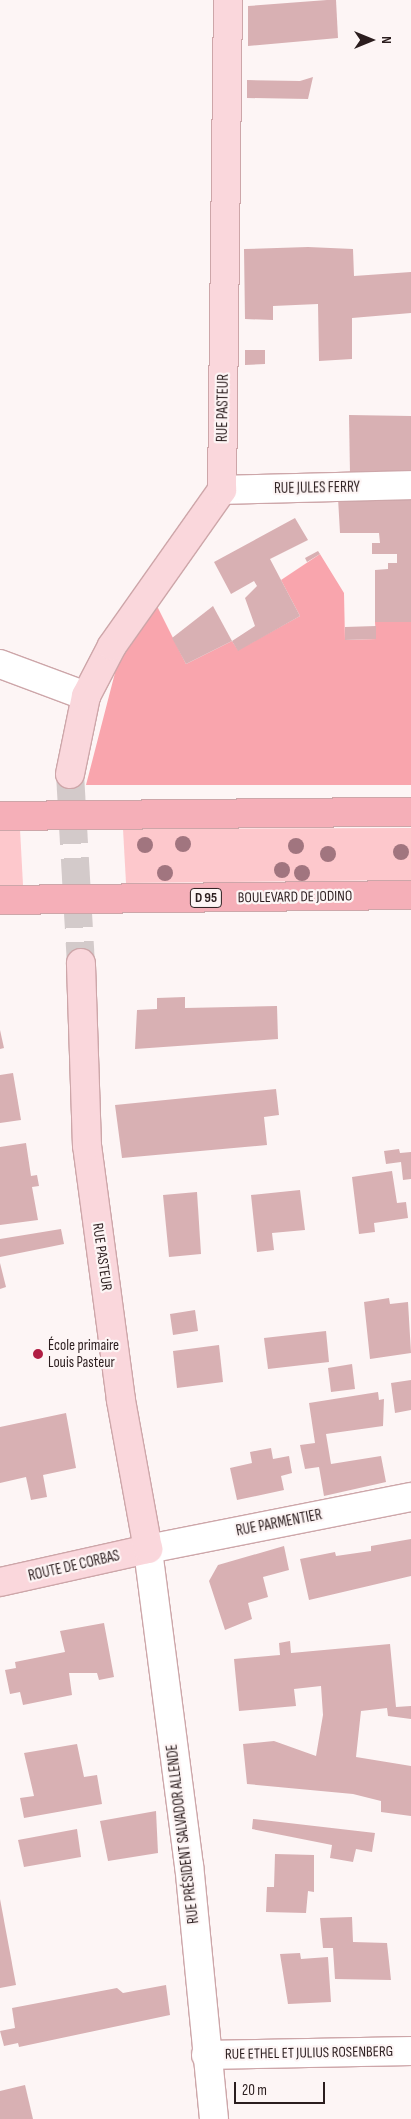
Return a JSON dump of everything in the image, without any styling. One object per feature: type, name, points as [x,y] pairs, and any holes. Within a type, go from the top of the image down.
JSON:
[{"type":"main road","points":[[0,816],[411,812]]},
{"type":"main road","name":"BOULEVARD DE JODINO","points":[[0,900],[411,895]]},
{"type":"street","name":"RUE PASTEUR","points":[[222,490],[228,0]]},
{"type":"street","name":"RUE JULES FERRY","points":[[222,490],[411,486]]},
{"type":"street","points":[[70,774],[86,696],[112,646],[222,490]]},
{"type":"street","points":[[0,664],[86,696]]},
{"type":"street","name":"RUE PASTEUR","points":[[81,963],[87,1146],[121,1400],[148,1549]]},
{"type":"street","name":"RUE PARMENTIER","points":[[148,1549],[411,1497]]},
{"type":"street","name":"ROUTE DE CORBAS","points":[[0,1582],[148,1549]]},
{"type":"street","name":"RUE PRÉSIDENT SALVADOR ALLENDE","points":[[148,1549],[188,1866],[214,2119]]},
{"type":"street","name":"RUE ETHEL ET JULIUS ROSENBERG","points":[[206,2055],[411,2051]]},
{"type":"shaded area","points":[[320,554],[344,593],[345,640],[376,639],[375,622],[411,622],[411,785],[86,785],[117,665],[156,604],[186,664],[232,641],[238,650],[300,616],[281,580]]},
{"type":"shaded area","points":[[411,828],[411,880],[126,883],[123,829]]},
{"type":"shaded area","points":[[20,829],[23,885],[0,885],[0,830]]},
{"type":"building","points":[[336,0],[338,38],[248,46],[248,6]]},
{"type":"building","points":[[313,77],[308,99],[247,98],[247,80],[300,81]]},
{"type":"building","points":[[308,247],[353,249],[354,276],[411,272],[411,313],[352,318],[352,359],[319,361],[318,304],[273,306],[273,320],[245,319],[244,249]]},
{"type":"building","points":[[245,350],[265,350],[265,364],[245,365]]},
{"type":"building","points":[[349,415],[411,416],[411,471],[350,474]]},
{"type":"building","points":[[396,496],[411,499],[411,622],[375,622],[375,570],[388,569],[388,563],[397,563],[397,554],[372,554],[372,543],[380,543],[379,533],[340,533],[338,498]]},
{"type":"building","points":[[295,518],[308,540],[270,559],[300,616],[238,651],[232,641],[255,626],[245,598],[257,586],[254,581],[231,594],[214,562]]},
{"type":"building","points":[[318,551],[320,554],[307,562],[305,558]]},
{"type":"building","points":[[213,606],[232,641],[186,664],[172,638]]},
{"type":"building","points":[[376,626],[376,639],[345,640],[345,627]]},
{"type":"building","points":[[185,997],[185,1008],[277,1006],[278,1039],[135,1049],[137,1010],[157,1009],[157,998]]},
{"type":"building","points":[[0,1030],[4,1048],[0,1049]]},
{"type":"building","points":[[13,1073],[21,1120],[0,1123],[0,1075]]},
{"type":"building","points":[[276,1089],[279,1115],[264,1117],[267,1145],[122,1158],[115,1105]]},
{"type":"building","points":[[26,1143],[31,1176],[37,1175],[39,1186],[32,1187],[38,1220],[0,1225],[0,1147]]},
{"type":"building","points":[[399,1149],[400,1153],[411,1152],[411,1179],[403,1180],[401,1162],[386,1164],[384,1151]]},
{"type":"building","points":[[392,1171],[397,1203],[406,1202],[408,1218],[374,1223],[375,1232],[359,1234],[352,1177]]},
{"type":"building","points":[[300,1190],[305,1230],[272,1233],[274,1250],[257,1252],[251,1195]]},
{"type":"building","points":[[197,1192],[201,1254],[169,1257],[163,1195]]},
{"type":"building","points":[[61,1229],[64,1244],[0,1257],[0,1239]]},
{"type":"building","points":[[0,1263],[6,1287],[0,1289]]},
{"type":"building","points":[[389,1298],[390,1304],[408,1302],[411,1353],[370,1359],[364,1302]]},
{"type":"building","points":[[195,1310],[198,1331],[173,1335],[170,1314]]},
{"type":"building","points":[[326,1331],[329,1362],[268,1369],[264,1338]]},
{"type":"building","points":[[219,1345],[223,1382],[177,1388],[173,1351]]},
{"type":"building","points":[[352,1364],[355,1389],[331,1392],[328,1368]]},
{"type":"building","points":[[411,1380],[411,1410],[395,1413],[391,1383]]},
{"type":"building","points":[[378,1392],[379,1400],[384,1399],[383,1426],[326,1434],[331,1464],[381,1456],[386,1482],[324,1496],[319,1467],[305,1469],[300,1445],[315,1443],[309,1403]]},
{"type":"building","points":[[66,1413],[76,1468],[43,1475],[47,1497],[31,1500],[26,1477],[0,1483],[0,1427]]},
{"type":"building","points":[[271,1448],[273,1459],[289,1456],[292,1473],[281,1476],[284,1490],[237,1500],[230,1468],[252,1463],[250,1452]]},
{"type":"building","points":[[411,1539],[411,1576],[309,1600],[300,1559],[335,1552],[336,1556],[371,1551],[371,1546]]},
{"type":"building","points":[[284,1546],[289,1570],[263,1577],[268,1597],[248,1603],[252,1619],[225,1630],[209,1581],[218,1565]]},
{"type":"building","points":[[104,1623],[114,1677],[99,1680],[97,1673],[69,1673],[72,1695],[23,1705],[20,1692],[10,1694],[5,1670],[16,1668],[15,1662],[65,1652],[60,1631]]},
{"type":"building","points":[[290,1641],[291,1653],[390,1644],[396,1707],[411,1706],[411,1719],[388,1716],[387,1708],[361,1711],[356,1757],[411,1766],[411,1816],[381,1812],[381,1801],[353,1794],[247,1784],[243,1744],[274,1741],[316,1756],[323,1715],[321,1686],[294,1689],[296,1706],[239,1711],[234,1659],[280,1655],[279,1643]]},
{"type":"building","points":[[77,1744],[84,1777],[97,1775],[102,1804],[24,1818],[20,1798],[34,1796],[24,1753]]},
{"type":"building","points":[[156,1811],[158,1853],[108,1861],[100,1821]]},
{"type":"building","points":[[253,1819],[375,1833],[372,1852],[356,1849],[353,1862],[330,1858],[332,1845],[252,1829]]},
{"type":"building","points":[[77,1829],[81,1857],[24,1867],[18,1840]]},
{"type":"building","points":[[275,1854],[314,1855],[314,1892],[308,1891],[306,1913],[266,1912],[267,1887],[274,1887]]},
{"type":"building","points":[[0,1899],[16,1985],[0,1988]]},
{"type":"building","points":[[352,1917],[353,1942],[387,1943],[391,1980],[335,1979],[333,1948],[323,1948],[320,1918]]},
{"type":"building","points":[[300,1953],[301,1959],[328,1957],[331,2002],[288,2004],[280,1954]]},
{"type":"building","points":[[166,1985],[170,2015],[19,2047],[18,2043],[4,2046],[0,2031],[15,2028],[12,2008],[117,1988],[123,1993]]},
{"type":"building","points":[[25,2085],[33,2119],[0,2119],[0,2091]]},
{"type":"tunnel","points":[[70,774],[81,963]]},
{"type":"place","name":"École primaire Louis Pasteur","points":[[38,1354]]}]
